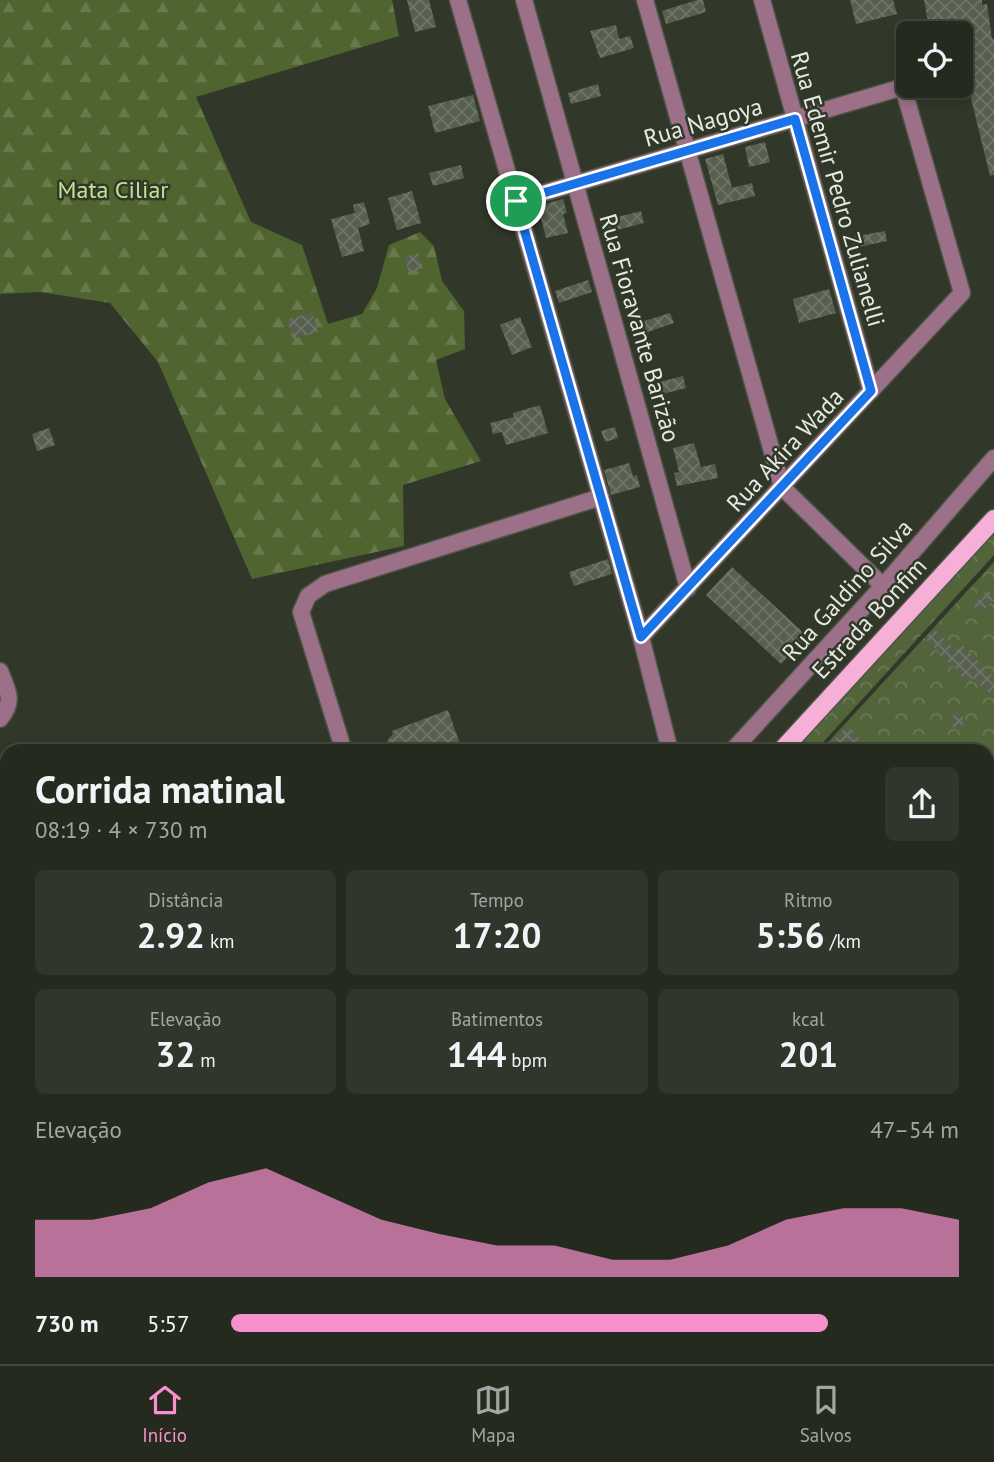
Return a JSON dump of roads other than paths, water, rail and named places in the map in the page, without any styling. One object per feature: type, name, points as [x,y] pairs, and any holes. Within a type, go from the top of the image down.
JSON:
[{"type":"main road","name":"Estrada Bonfim","points":[[787,744],[994,519]]},
{"type":"street","points":[[458,0],[641,637],[668,744]]},
{"type":"street","name":"Rua Fioravante Barizão","points":[[524,0],[688,587]]},
{"type":"street","points":[[645,0],[782,487],[883,586]]},
{"type":"street","name":"Rua Edemir Pedro Zulianelli","points":[[762,0],[871,391]]},
{"type":"street","name":"Rua Nagoya","points":[[516,201],[903,87],[962,293]]},
{"type":"street","name":"Rua Akira Wada","points":[[641,637],[962,293]]},
{"type":"street","name":"Rua Galdino Silva","points":[[739,744],[883,586],[994,458]]},
{"type":"street","points":[[342,744],[301,611],[308,596],[325,584],[601,498]]},
{"type":"street","points":[[0,671],[9,693],[8,708],[0,719]]},
{"type":"park label","name":"Mata Ciliar","points":[[113,189]]}]
